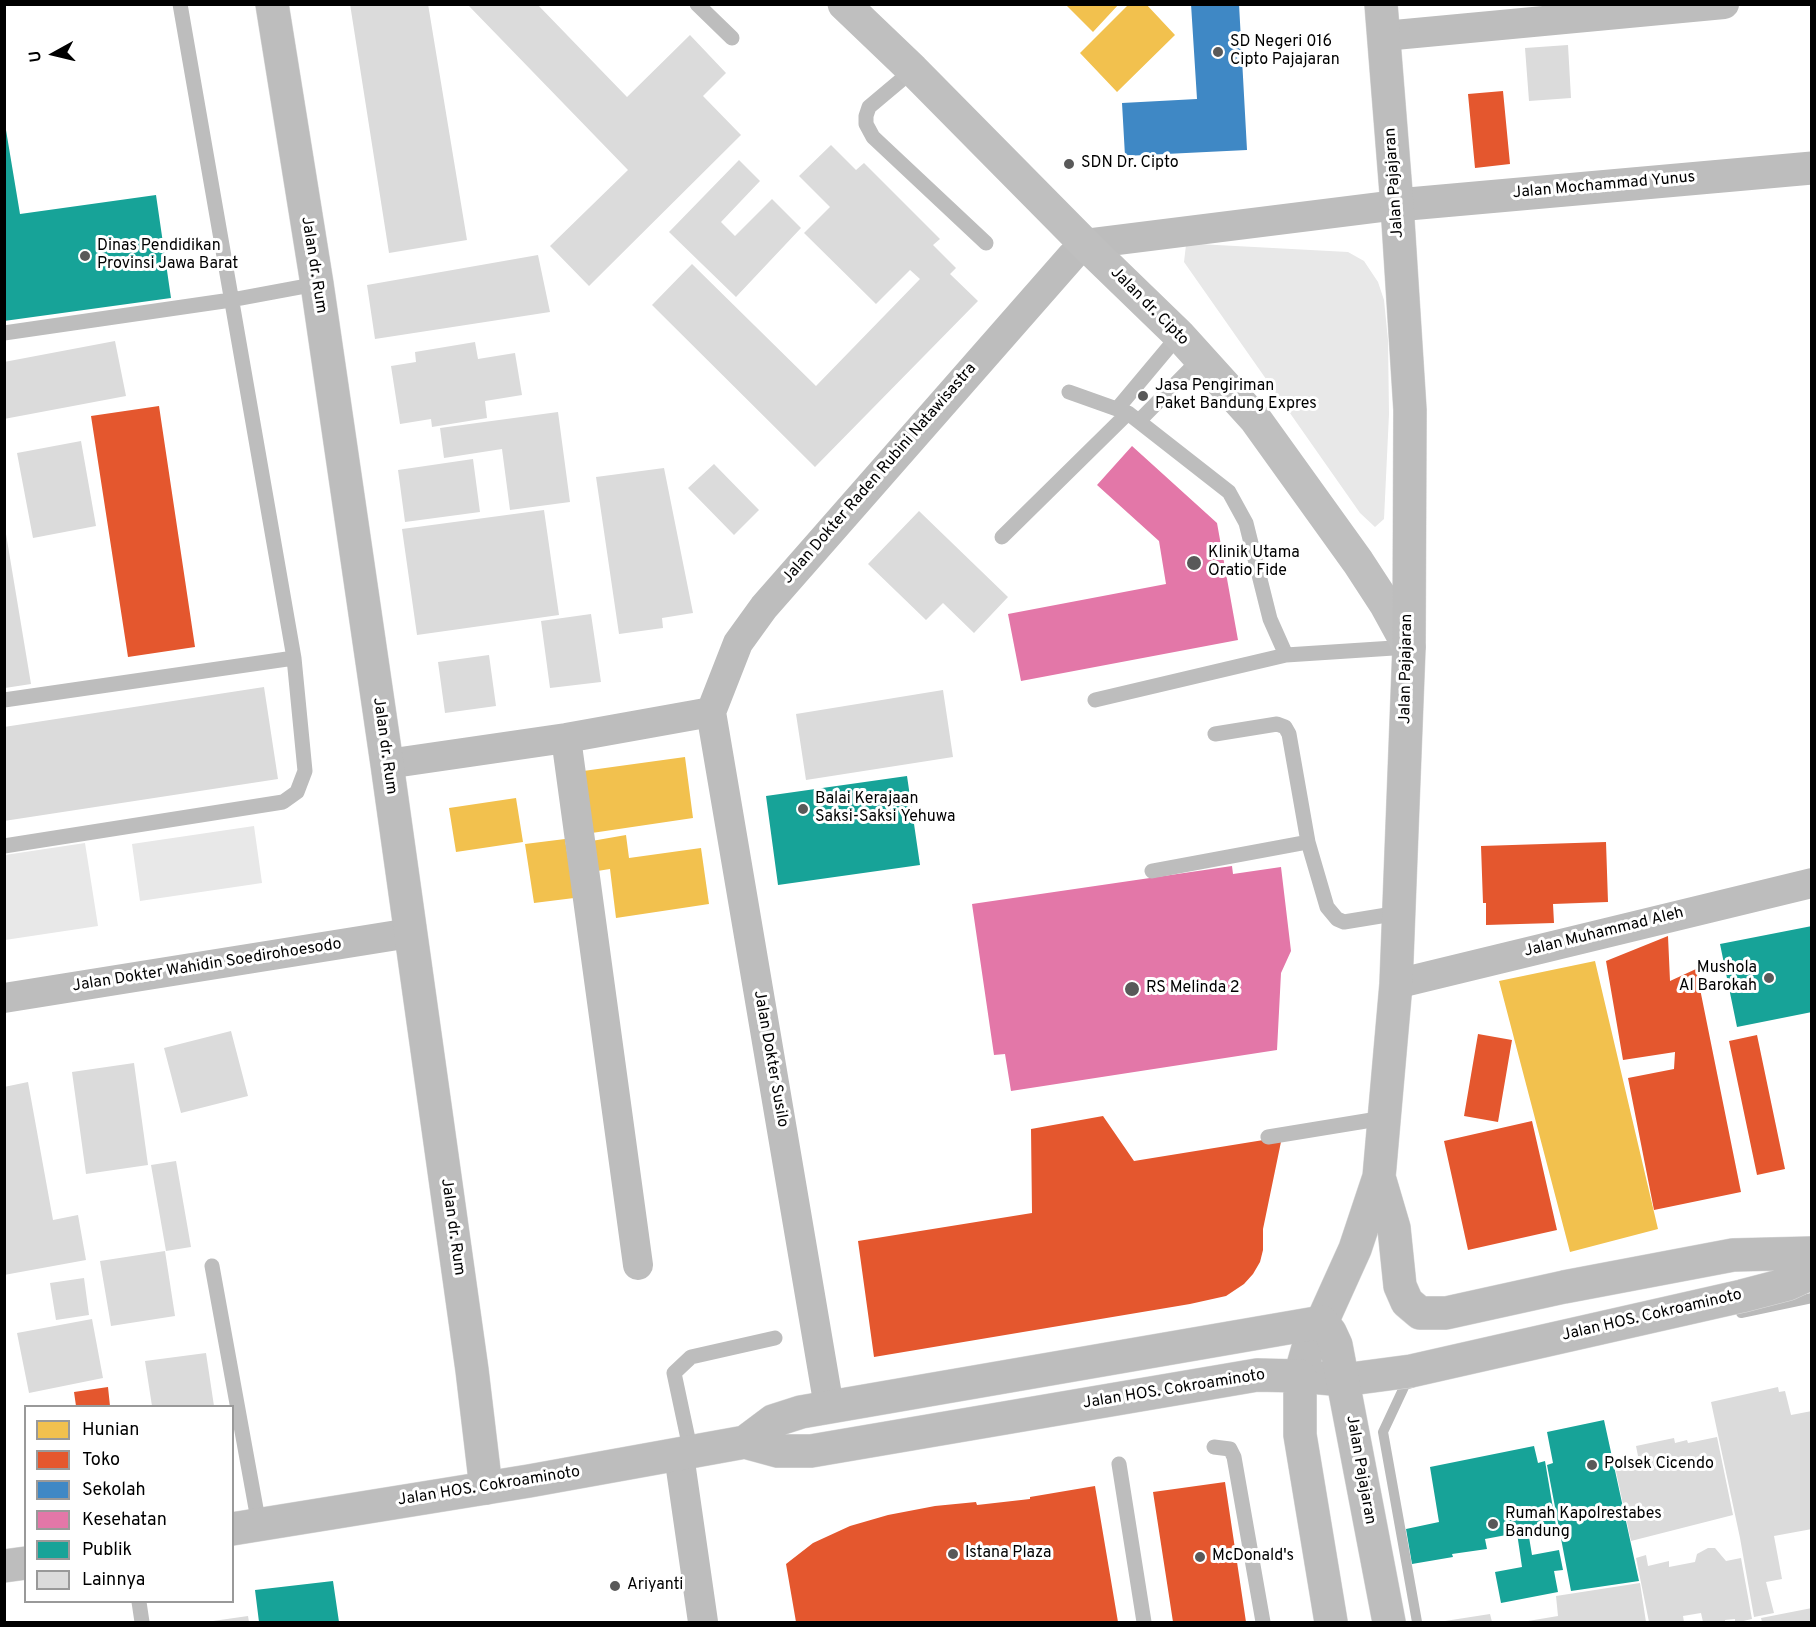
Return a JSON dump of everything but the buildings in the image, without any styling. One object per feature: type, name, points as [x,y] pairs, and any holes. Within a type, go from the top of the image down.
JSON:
[{"type":"main road","name":"Jalan dr. Rum","points":[[272,4],[317,284],[387,764],[472,1370],[486,1488]]},
{"type":"main road","name":"Jalan dr. Cipto","points":[[844,4],[913,70],[1189,347],[1256,420],[1358,562],[1386,605],[1409,647]]},
{"type":"main road","name":"Jalan Pajajaran","points":[[1331,1623],[1300,1435],[1300,1376],[1310,1341],[1322,1322],[1355,1249],[1379,1177],[1396,984],[1409,647],[1410,410],[1383,20]]},
{"type":"main road","name":"Jalan Mochammad Yunus","points":[[1397,205],[1812,168]]},
{"type":"main road","points":[[1379,1177],[1394,1228],[1400,1286],[1407,1302],[1420,1313],[1446,1314],[1564,1287],[1733,1255],[1812,1253]]},
{"type":"main road","name":"Jalan HOS. Cokroaminoto","points":[[246,1527],[745,1443],[778,1451],[811,1451],[1257,1375],[1344,1380],[1411,1371],[1742,1296],[1788,1284],[1812,1273]]},
{"type":"main road","name":"Jalan Pajajaran","points":[[1322,1322],[1336,1345],[1344,1380],[1389,1623]]},
{"type":"main road","name":"Jalan HOS. Cokroaminoto","points":[[745,1443],[773,1421],[801,1412],[1322,1322]]},
{"type":"main road","points":[[4,1566],[24,1563]]},
{"type":"street","points":[[1383,20],[1724,4]]},
{"type":"street","points":[[1085,244],[1397,205]]},
{"type":"street","name":"Jalan Dokter Raden Rubini Natawisastra","points":[[711,712],[738,644],[764,607],[1085,244]]},
{"type":"street","points":[[387,764],[566,738],[711,712]]},
{"type":"street","name":"Jalan Dokter Susilo","points":[[711,712],[829,1407]]},
{"type":"street","points":[[566,738],[638,1265]]},
{"type":"street","name":"Jalan Muhammad Aleh","points":[[1396,984],[1812,883]]},
{"type":"street","name":"Jalan Dokter Wahidin Soedirohoesodo","points":[[4,998],[410,933]]},
{"type":"street","points":[[685,1454],[703,1623]]},
{"type":"lane","points":[[4,846],[283,802],[297,792],[305,771],[294,658],[180,4]]},
{"type":"lane","points":[[697,4],[732,38]]},
{"type":"lane","points":[[913,70],[869,107],[866,124],[873,137],[986,243]]},
{"type":"lane","points":[[4,333],[231,300],[317,284]]},
{"type":"lane","points":[[1002,537],[1128,414],[1189,347]]},
{"type":"lane","points":[[1128,414],[1189,347]]},
{"type":"lane","points":[[1069,392],[1128,414],[1229,492],[1246,523],[1270,619],[1286,655]]},
{"type":"lane","points":[[1095,700],[1286,655],[1409,647]]},
{"type":"lane","points":[[4,700],[294,658]]},
{"type":"lane","points":[[1215,734],[1277,724],[1285,727],[1289,734],[1308,842],[1327,907],[1337,919],[1344,922],[1399,913]]},
{"type":"lane","points":[[1152,871],[1308,842]]},
{"type":"lane","points":[[1268,1137],[1384,1118]]},
{"type":"lane","points":[[212,1266],[230,1405]]},
{"type":"lane","points":[[685,1454],[674,1373],[691,1357],[776,1338]]},
{"type":"lane","points":[[234,1435],[246,1527]]},
{"type":"lane","points":[[1214,1447],[1230,1449],[1234,1457],[1263,1623]]},
{"type":"lane","points":[[1119,1464],[1144,1623]]},
{"type":"lane","points":[[139,1603],[142,1623]]},
{"type":"shaded area","points":[[1186,245],[1348,252],[1364,261],[1378,282],[1384,300],[1388,340],[1389,414],[1384,519],[1375,527],[1360,513],[1184,262]]},
{"type":"shaded area","points":[[254,826],[262,883],[140,901],[132,844]]},
{"type":"shaded area","points":[[85,843],[98,926],[5,940],[5,855]]},
{"type":"waterway","points":[[1741,1313],[1812,1298]]},
{"type":"waterway","points":[[1412,1383],[1405,1385],[1383,1432],[1417,1622]]},
{"type":"place","name":"SD Negeri 016 Cipto Pajajaran","points":[[1218,52]]},
{"type":"place","name":"SDN Dr. Cipto","points":[[1069,164]]},
{"type":"place","name":"Dinas Pendidikan Provinsi Jawa Barat","points":[[85,256]]},
{"type":"place","name":"Jasa Pengiriman Paket Bandung Expres","points":[[1143,396]]},
{"type":"place","name":"Klinik Utama Oratio Fide","points":[[1194,563]]},
{"type":"place","name":"Balai Kerajaan Saksi-Saksi Yehuwa","points":[[803,809]]},
{"type":"place","name":"Mushola Al Barokah","points":[[1769,978]]},
{"type":"place","name":"RS Melinda 2","points":[[1132,989]]},
{"type":"place","name":"Polsek Cicendo","points":[[1592,1465]]},
{"type":"place","name":"Rumah Kapolrestabes Bandung","points":[[1493,1524]]},
{"type":"place","name":"Istana Plaza","points":[[953,1554]]},
{"type":"place","name":"McDonald's","points":[[1200,1557]]},
{"type":"place","name":"Ariyanti","points":[[615,1586]]}]
